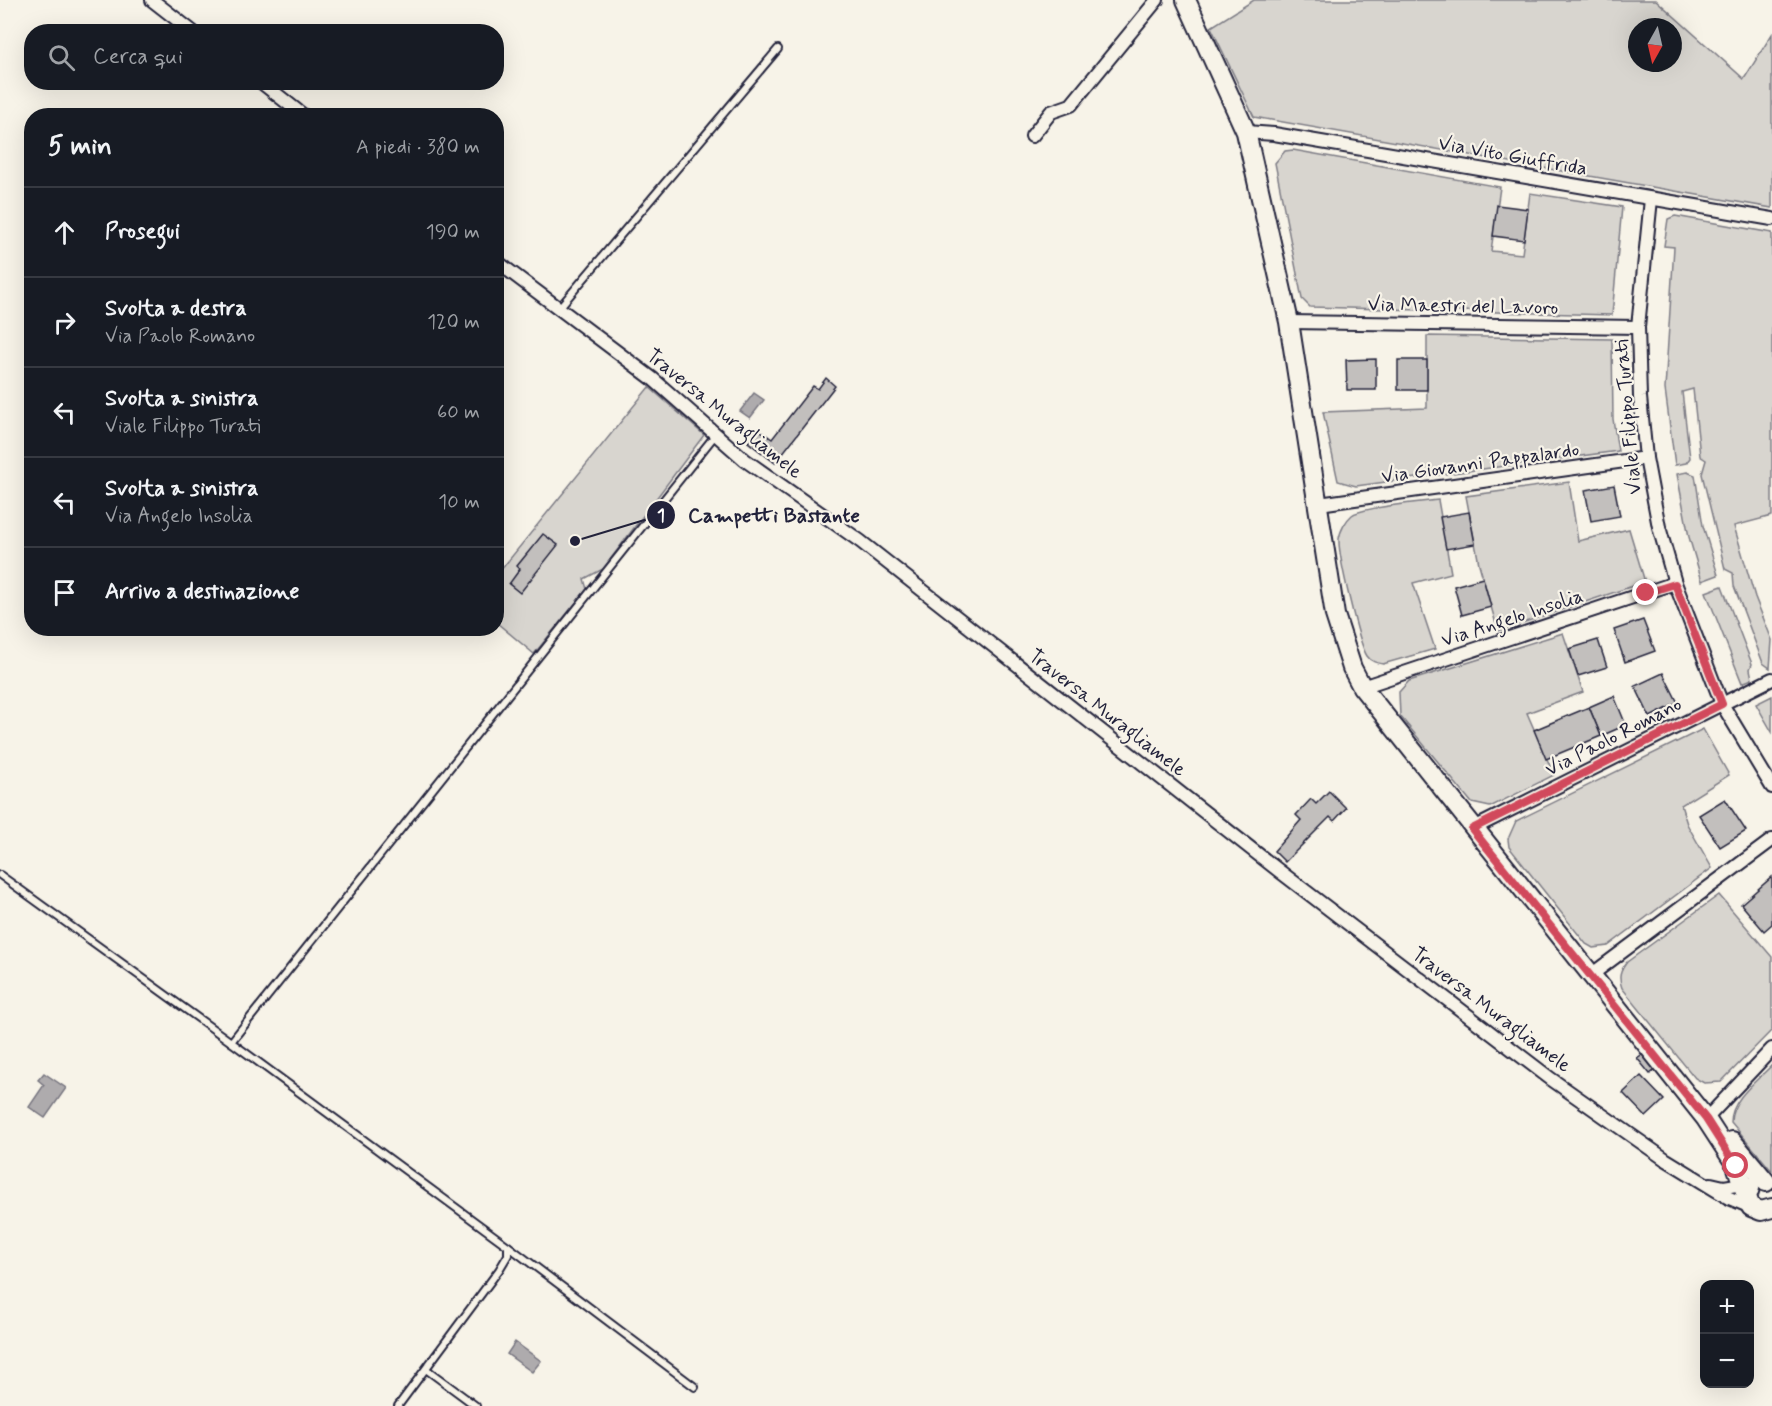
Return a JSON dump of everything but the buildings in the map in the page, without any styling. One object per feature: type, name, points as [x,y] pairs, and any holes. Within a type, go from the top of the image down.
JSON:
[{"type":"main road","points":[[1186,0],[1246,132],[1289,322],[1319,504],[1324,560],[1335,615],[1352,668],[1362,687],[1472,829],[1706,1119],[1736,1166],[1760,1197]]},
{"type":"street","points":[[152,0],[183,24]]},
{"type":"street","points":[[1032,136],[1052,112],[1071,105],[1156,0]]},
{"type":"street","points":[[271,90],[294,108]]},
{"type":"street","name":"Via Vito Giuffrida","points":[[1246,132],[1274,134],[1772,219]]},
{"type":"street","name":"Viale Filippo Turati","points":[[1651,199],[1638,327],[1640,397],[1646,458],[1659,527],[1675,584],[1722,704],[1772,787]]},
{"type":"street","name":"Traversa Muragliamele","points":[[504,267],[653,379],[745,460],[860,541],[1278,870],[1551,1080],[1618,1128],[1727,1197],[1760,1197]]},
{"type":"street","name":"Via Maestri del Lavoro","points":[[1289,322],[1638,327]]},
{"type":"street","name":"Via Giovanni Pappalardo","points":[[1319,504],[1646,458]]},
{"type":"street","name":"Via Angelo Insolia","points":[[1362,687],[1675,584]]},
{"type":"street","name":"Via Paolo Romano","points":[[1472,829],[1772,679]]},
{"type":"street","points":[[1591,975],[1772,840]]},
{"type":"street","points":[[1706,1119],[1772,1049]]},
{"type":"street","points":[[1704,1183],[1760,1197]]},
{"type":"lane","points":[[560,308],[778,49]]},
{"type":"lane","points":[[231,1042],[716,434]]},
{"type":"lane","points":[[0,875],[508,1246],[695,1387]]},
{"type":"lane","points":[[398,1406],[499,1270],[508,1256],[508,1246]]},
{"type":"lane","points":[[426,1369],[476,1406]]},
{"type":"shaded area","points":[[1254,0],[1656,0],[1676,18],[1628,18],[1628,72],[1682,72],[1682,23],[1744,79],[1772,34],[1772,208],[1254,117],[1211,27]]},
{"type":"shaded area","points":[[1293,150],[1500,187],[1491,251],[1522,254],[1530,193],[1622,207],[1612,315],[1310,307],[1302,299],[1275,163],[1285,151]]},
{"type":"shaded area","points":[[1675,216],[1772,233],[1772,516],[1734,526],[1755,597],[1772,640],[1770,668],[1763,663],[1734,586],[1733,573],[1725,569],[1702,474],[1706,460],[1700,456],[1693,389],[1682,392],[1690,458],[1686,463],[1675,465],[1665,389],[1674,247],[1664,246],[1668,219]]},
{"type":"shaded area","points":[[1427,336],[1612,339],[1613,419],[1618,451],[1356,486],[1338,481],[1323,412],[1427,408]]},
{"type":"shaded area","points":[[649,387],[704,435],[603,569],[584,579],[587,589],[534,654],[504,629],[504,566]]},
{"type":"shaded area","points":[[754,393],[764,400],[750,418],[740,411]]},
{"type":"shaded area","points":[[1687,472],[1695,475],[1703,526],[1718,575],[1702,581],[1689,537],[1677,474]]},
{"type":"shaded area","points":[[1569,482],[1578,541],[1629,529],[1645,582],[1498,631],[1479,564],[1466,496]]},
{"type":"shaded area","points":[[1438,500],[1451,573],[1413,583],[1435,649],[1383,664],[1374,662],[1363,648],[1354,618],[1342,562],[1339,539],[1341,533],[1352,515],[1358,512],[1379,507]]},
{"type":"shaded area","points":[[1722,586],[1752,664],[1750,669],[1752,679],[1742,683],[1706,592]]},
{"type":"shaded area","points":[[1563,633],[1583,692],[1527,713],[1554,775],[1490,807],[1472,803],[1400,716],[1399,692],[1409,681]]},
{"type":"shaded area","points":[[1772,696],[1772,732],[1756,704]]},
{"type":"shaded area","points":[[1703,729],[1729,775],[1681,805],[1687,824],[1712,868],[1608,946],[1593,948],[1586,944],[1509,847],[1508,839],[1516,821]]},
{"type":"shaded area","points":[[1719,895],[1772,957],[1772,1030],[1721,1082],[1704,1083],[1695,1078],[1622,988],[1620,977],[1627,962]]},
{"type":"shaded area","points":[[1772,1065],[1772,1171],[1731,1122],[1735,1106],[1740,1098]]},
{"type":"shaded area","points":[[44,1073],[66,1088],[45,1118],[29,1107],[44,1085],[38,1080]]},
{"type":"shaded area","points":[[515,1342],[541,1361],[532,1372],[507,1354]]},
{"type":"place","name":"Campetti Bastante","points":[[575,541]]},
{"type":"route","points":[[1646,593],[1675,584],[1722,704],[1472,829],[1706,1119],[1719,1143],[1736,1166]]}]
